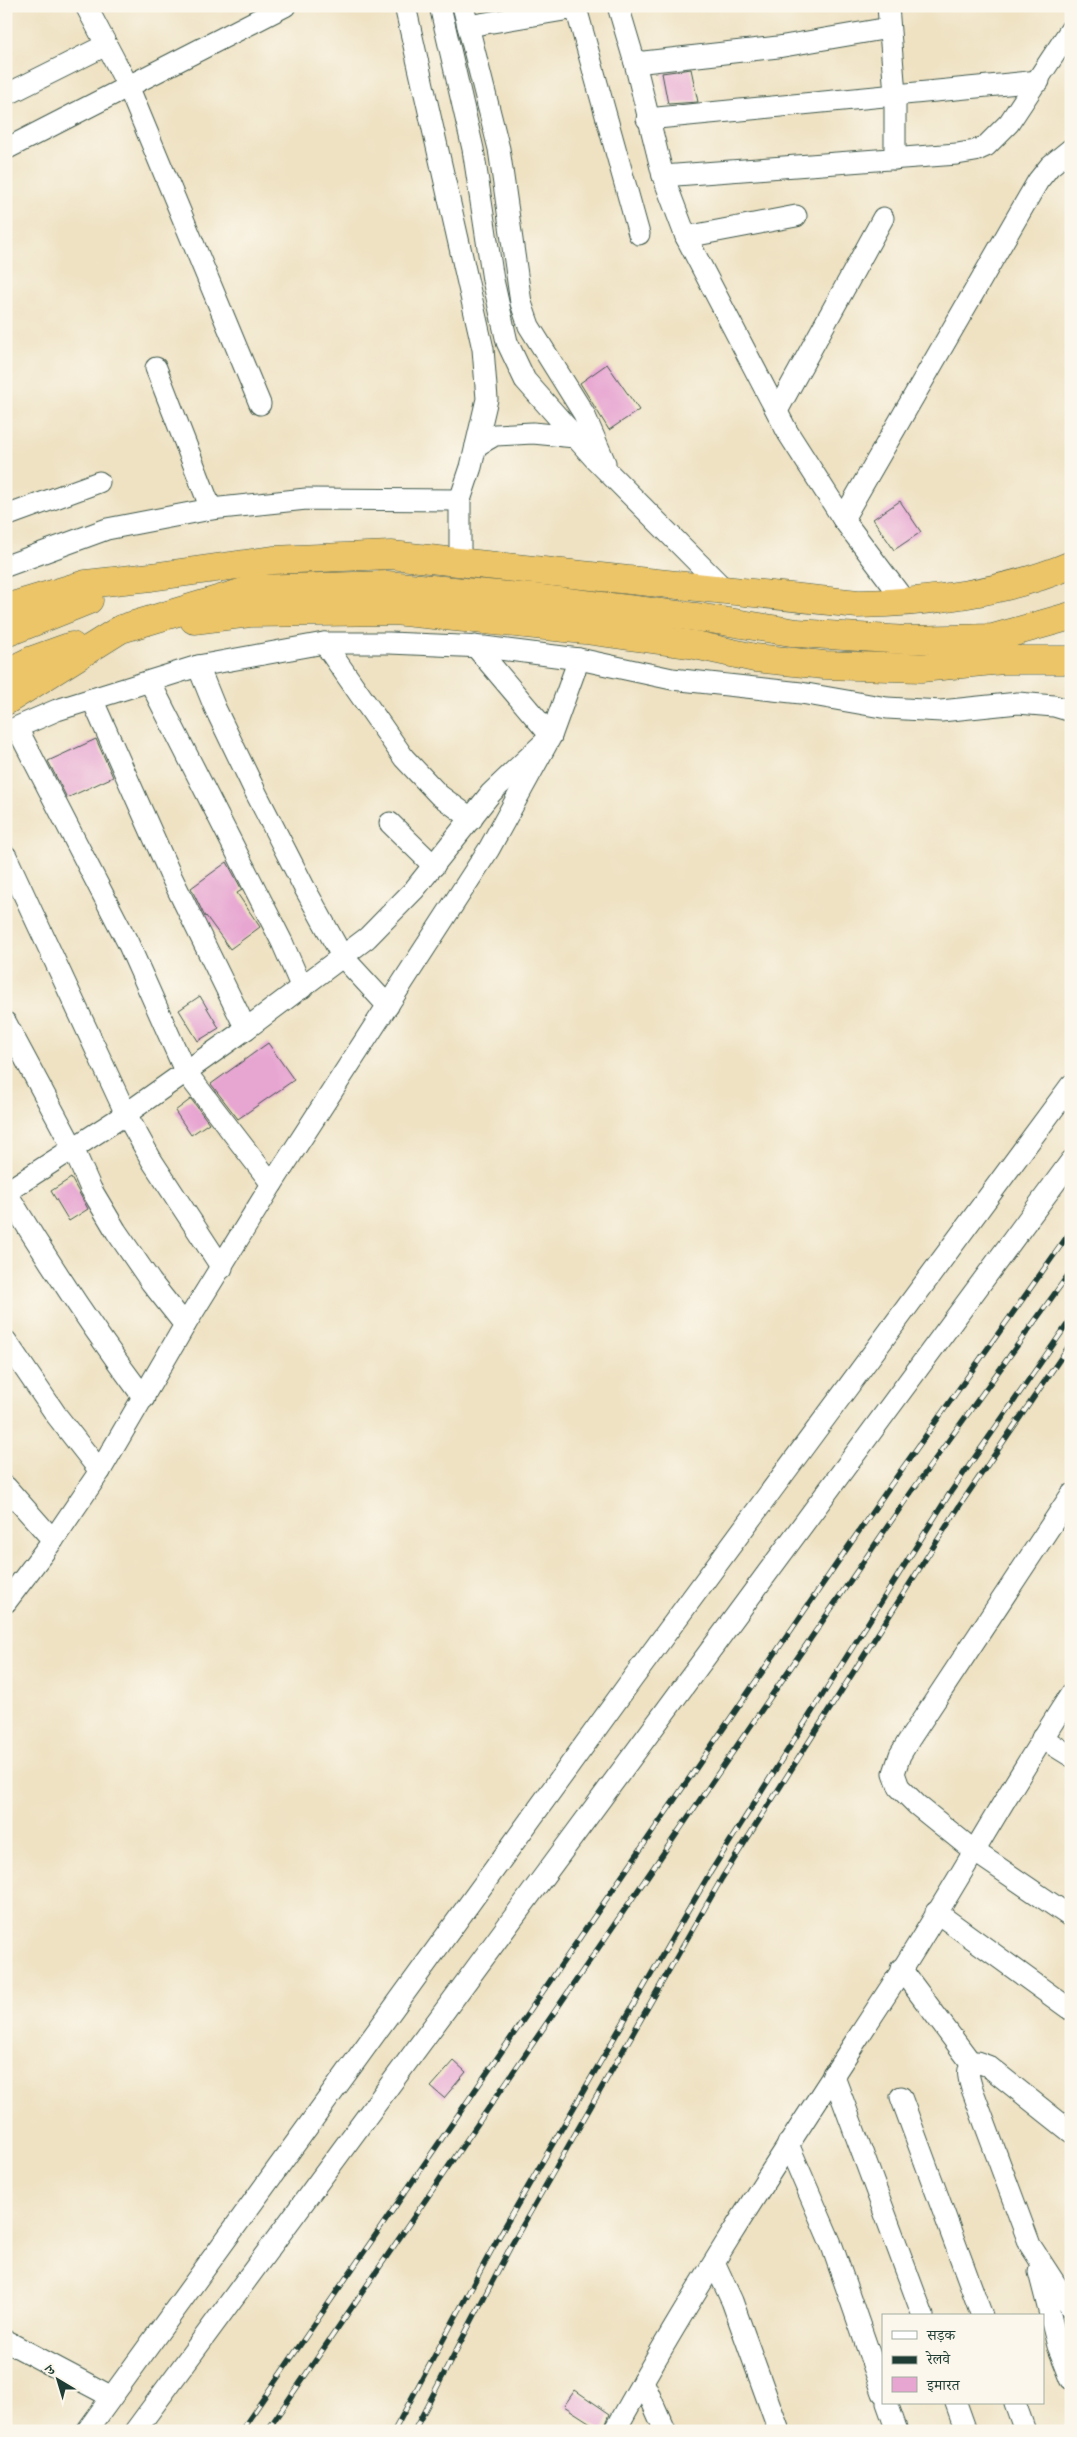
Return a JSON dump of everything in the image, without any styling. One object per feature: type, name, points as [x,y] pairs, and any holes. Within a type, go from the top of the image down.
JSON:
[{"type":"highway","points":[[9,623],[86,584],[273,560],[392,555],[858,604],[906,603],[1023,582],[1071,565]]},
{"type":"highway","points":[[18,667],[121,629],[254,589],[387,585],[533,598],[704,618],[797,633],[874,639],[993,638],[1071,616]]},
{"type":"highway","points":[[6,701],[121,629],[250,614],[394,611],[585,630],[694,645],[755,658],[824,665],[921,668],[1004,660],[1071,660]]},
{"type":"highway","points":[[1004,660],[1071,642]]},
{"type":"street","points":[[86,6],[128,86],[260,404]]},
{"type":"street","points":[[6,149],[285,6]]},
{"type":"street","points":[[405,6],[470,285],[483,349],[487,399],[476,446],[460,500],[460,562]]},
{"type":"street","points":[[440,6],[473,149],[492,280],[507,342],[525,380],[609,473],[725,590]]},
{"type":"street","points":[[618,6],[635,64],[647,119],[663,176],[686,237],[777,411],[843,519],[906,603]]},
{"type":"street","points":[[888,6],[895,94],[895,159]]},
{"type":"street","points":[[609,473],[584,414],[529,326],[521,302],[499,150],[466,16],[576,8],[639,234]]},
{"type":"street","points":[[635,64],[778,47],[889,28]]},
{"type":"street","points":[[663,176],[895,159],[975,151],[986,146],[1010,123],[1071,29]]},
{"type":"street","points":[[6,95],[106,45]]},
{"type":"street","points":[[647,119],[1039,80]]},
{"type":"street","points":[[843,519],[1038,181],[1050,166],[1070,151]]},
{"type":"street","points":[[686,237],[796,216]]},
{"type":"street","points":[[777,411],[883,218]]},
{"type":"street","points":[[470,285],[492,280]]},
{"type":"street","points":[[156,368],[211,509]]},
{"type":"street","points":[[476,446],[496,436],[533,433],[575,437]]},
{"type":"street","points":[[6,516],[99,482]]},
{"type":"street","points":[[6,566],[107,529],[211,509],[306,498],[460,500]]},
{"type":"street","points":[[272,1184],[185,1071],[128,943],[12,730],[57,710],[198,666],[324,643],[389,642],[475,646],[579,659],[672,679],[801,693],[887,708],[940,711],[1018,703],[1054,706],[1071,711]]},
{"type":"street","points":[[324,643],[404,758],[439,795],[472,819]]},
{"type":"street","points":[[475,646],[551,736]]},
{"type":"street","points":[[6,1602],[53,1540],[100,1471],[185,1325],[222,1268],[272,1184],[489,849],[551,736],[579,659]]},
{"type":"street","points":[[198,666],[256,793],[342,956],[388,1006]]},
{"type":"street","points":[[150,682],[282,942],[302,988]]},
{"type":"street","points":[[92,699],[170,874],[246,1029]]},
{"type":"street","points":[[144,1398],[100,1338],[39,1247],[6,1192],[126,1114],[246,1029],[302,988],[386,920],[434,866],[504,779],[551,736]]},
{"type":"street","points":[[390,823],[434,866]]},
{"type":"street","points":[[6,856],[126,1114],[152,1161],[222,1268]]},
{"type":"street","points":[[6,1023],[73,1148],[91,1189],[116,1231],[185,1325]]},
{"type":"street","points":[[87,2431],[110,2396],[633,1678],[1071,1085]]},
{"type":"street","points":[[135,2431],[1071,1161]]},
{"type":"street","points":[[6,1341],[58,1416],[100,1471]]},
{"type":"street","points":[[6,1487],[53,1540]]},
{"type":"street","points":[[1071,1495],[909,1740],[900,1755],[894,1772],[899,1787],[917,1805],[974,1850],[1071,1917]]},
{"type":"street","points":[[616,2431],[643,2380],[788,2144],[901,1970],[1042,1738],[1071,1694]]},
{"type":"street","points":[[1042,1738],[1071,1756]]},
{"type":"street","points":[[936,1912],[1071,2010]]},
{"type":"street","points":[[901,1970],[972,2064]]},
{"type":"street","points":[[1071,2132],[988,2066],[977,2062],[972,2064],[968,2073],[972,2089],[1036,2257],[1058,2346],[1071,2380]]},
{"type":"street","points":[[833,2074],[922,2314]]},
{"type":"street","points":[[900,2098],[981,2314]]},
{"type":"street","points":[[788,2144],[832,2246],[882,2390]]},
{"type":"street","points":[[1036,2257],[1071,2308]]},
{"type":"street","points":[[715,2264],[732,2301],[779,2431]]},
{"type":"street","points":[[6,2341],[110,2396]]},
{"type":"street","points":[[643,2380],[665,2431]]},
{"type":"street","points":[[887,2404],[897,2431]]},
{"type":"street","points":[[956,2404],[966,2431]]},
{"type":"street","points":[[1015,2404],[1025,2431]]},
{"type":"building","points":[[691,69],[698,102],[668,104],[662,73]]},
{"type":"building","points":[[607,364],[639,410],[609,430],[580,383]]},
{"type":"building","points":[[900,501],[921,532],[894,550],[873,519]]},
{"type":"building","points":[[96,739],[113,777],[67,798],[48,761]]},
{"type":"building","points":[[227,862],[242,890],[237,893],[260,927],[230,949],[205,917],[191,888]]},
{"type":"building","points":[[200,996],[219,1028],[198,1041],[179,1010]]},
{"type":"building","points":[[268,1043],[294,1080],[238,1119],[211,1084]]},
{"type":"building","points":[[191,1099],[209,1123],[191,1135],[175,1111]]},
{"type":"building","points":[[71,1178],[88,1209],[69,1221],[51,1191]]},
{"type":"building","points":[[454,2061],[466,2072],[444,2098],[431,2087]]},
{"type":"building","points":[[575,2390],[610,2414],[603,2431],[564,2406]]},
{"type":"railway","points":[[241,2431],[890,1486],[1071,1231]]},
{"type":"railway","points":[[267,2431],[907,1498],[1071,1271]]},
{"type":"railway","points":[[394,2431],[497,2240],[710,1873],[950,1493],[1071,1319]]},
{"type":"railway","points":[[414,2431],[512,2244],[722,1878],[960,1505],[1071,1343]]}]
